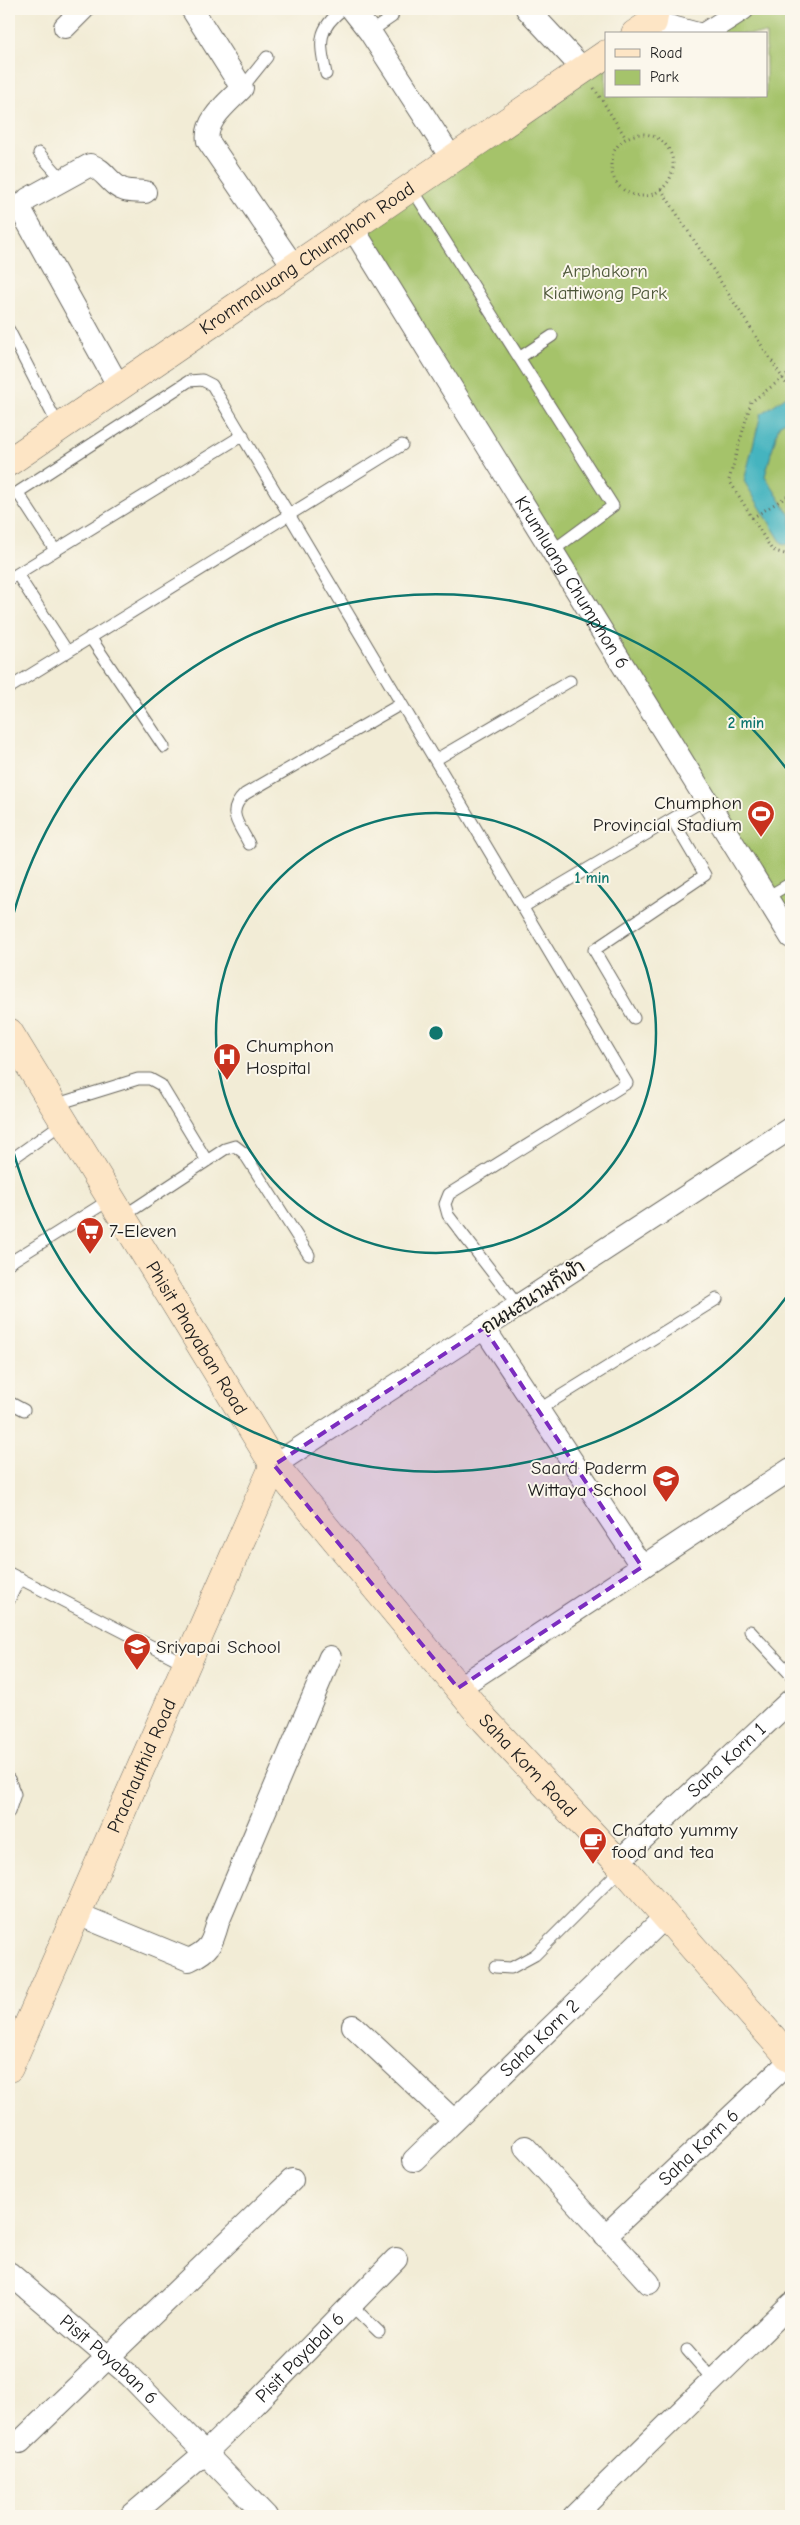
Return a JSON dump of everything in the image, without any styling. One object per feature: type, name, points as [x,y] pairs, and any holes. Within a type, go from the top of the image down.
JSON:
[{"type":"street","points":[[65,27],[83,9]]},
{"type":"street","points":[[192,9],[242,88],[210,122],[206,131],[208,141],[294,267]]},
{"type":"street","points":[[352,9],[370,32],[452,159]]},
{"type":"street","points":[[527,9],[583,70]]},
{"type":"street","points":[[707,32],[743,9]]},
{"type":"street","points":[[648,22],[690,32]]},
{"type":"street","name":"Krommaluang Chumphon Road","points":[[9,462],[605,55]]},
{"type":"street","points":[[119,387],[22,212],[23,204],[28,199],[62,179],[90,165],[98,168],[125,191],[145,192]]},
{"type":"street","name":"Krumluang Chumphon 6","points":[[352,227],[791,937]]},
{"type":"street","name":"Phisit Phayaban Road","points":[[9,1032],[274,1465]]},
{"type":"street","name":"ถนนสนามกีฬา","points":[[274,1465],[791,1128]]},
{"type":"street","points":[[484,1328],[642,1567]]},
{"type":"street","name":"Prachauthid Road","points":[[10,2060],[274,1465]]},
{"type":"street","name":"Saha Korn Road","points":[[274,1465],[485,1720],[621,1864],[791,2059]]},
{"type":"street","points":[[458,1688],[791,1469]]},
{"type":"street","points":[[75,1913],[188,1960],[203,1953],[212,1943],[218,1922],[330,1657]]},
{"type":"street","name":"Saha Korn 1","points":[[621,1864],[791,1700]]},
{"type":"street","name":"Saha Korn 2","points":[[414,2160],[666,1917]]},
{"type":"street","points":[[353,2026],[454,2121]]},
{"type":"street","name":"Saha Korn 6","points":[[605,2236],[791,2059]]},
{"type":"street","points":[[525,2147],[649,2283]]},
{"type":"street","points":[[20,2442],[292,2180]]},
{"type":"street","name":"Pisit Payabal 6","points":[[131,2516],[204,2454],[396,2259]]},
{"type":"street","name":"Pisit Payaban 6","points":[[9,2274],[129,2375],[266,2516]]},
{"type":"street","points":[[574,2516],[791,2304]]},
{"type":"lane","points":[[326,74],[320,44],[323,32],[328,20],[343,9]]},
{"type":"lane","points":[[370,32],[392,17],[394,9]]},
{"type":"lane","points":[[242,88],[266,57]]},
{"type":"lane","points":[[39,153],[62,179]]},
{"type":"lane","points":[[411,187],[613,506],[552,551]]},
{"type":"lane","points":[[9,330],[59,428]]},
{"type":"lane","points":[[519,358],[552,336]]},
{"type":"lane","points":[[55,550],[13,495],[189,381],[202,380],[212,386],[243,435],[627,1083],[449,1194],[445,1204],[448,1215],[518,1306]]},
{"type":"lane","points":[[67,652],[13,577],[243,435]]},
{"type":"lane","points":[[9,688],[402,445]]},
{"type":"lane","points":[[90,637],[164,747]]},
{"type":"lane","points":[[435,760],[570,681]]},
{"type":"lane","points":[[249,844],[234,813],[235,803],[401,704]]},
{"type":"lane","points":[[522,907],[706,799]]},
{"type":"lane","points":[[634,1018],[594,950],[705,875],[672,819]]},
{"type":"lane","points":[[767,897],[791,883]]},
{"type":"lane","points":[[9,1161],[59,1114],[138,1079],[150,1079],[161,1086],[207,1161]]},
{"type":"lane","points":[[9,1263],[207,1161],[225,1149],[235,1146],[244,1153],[309,1255]]},
{"type":"lane","points":[[538,1410],[717,1299]]},
{"type":"lane","points":[[9,1402],[24,1410]]},
{"type":"lane","points":[[9,1573],[186,1664]]},
{"type":"lane","points":[[9,1600],[20,1578]]},
{"type":"lane","points":[[750,1631],[791,1675]]},
{"type":"lane","points":[[9,1780],[15,1794],[9,1812]]},
{"type":"lane","points":[[495,1967],[511,1968],[535,1955],[621,1864]]},
{"type":"lane","points":[[351,2305],[379,2332]]},
{"type":"lane","points":[[688,2350],[714,2381]]},
{"type":"path","points":[[583,70],[626,138]]},
{"type":"path","points":[[646,133],[656,136],[670,151],[672,171],[661,189],[642,196],[623,190],[616,182],[612,173],[612,153],[618,144],[635,134],[646,133]]},
{"type":"path","points":[[661,189],[791,391]]},
{"type":"path","points":[[791,372],[751,402],[730,480],[772,550],[791,556]]},
{"type":"path","points":[[752,518],[791,494]]},
{"type":"highlighted area","points":[[484,1328],[642,1567],[458,1688],[274,1465]]},
{"type":"green space","name":"Arphakorn Kiattiwong Park","points":[[744,9],[791,9],[791,932],[352,227],[605,55],[605,98],[768,98],[768,32],[707,32]]},
{"type":"water","points":[[791,393],[791,417],[779,425],[765,476],[791,517],[791,545],[782,543],[744,481],[761,414]]},
{"type":"place","name":"Chumphon Provincial Stadium","points":[[761,838]]},
{"type":"place","name":"Chumphon Hospital","points":[[227,1081]]},
{"type":"place","name":"7-Eleven","points":[[90,1255]]},
{"type":"place","name":"Saard Paderm Wittaya School","points":[[666,1503]]},
{"type":"place","name":"Sriyapai School","points":[[137,1671]]},
{"type":"place","name":"Chatato yummy food and tea","points":[[593,1865]]}]
